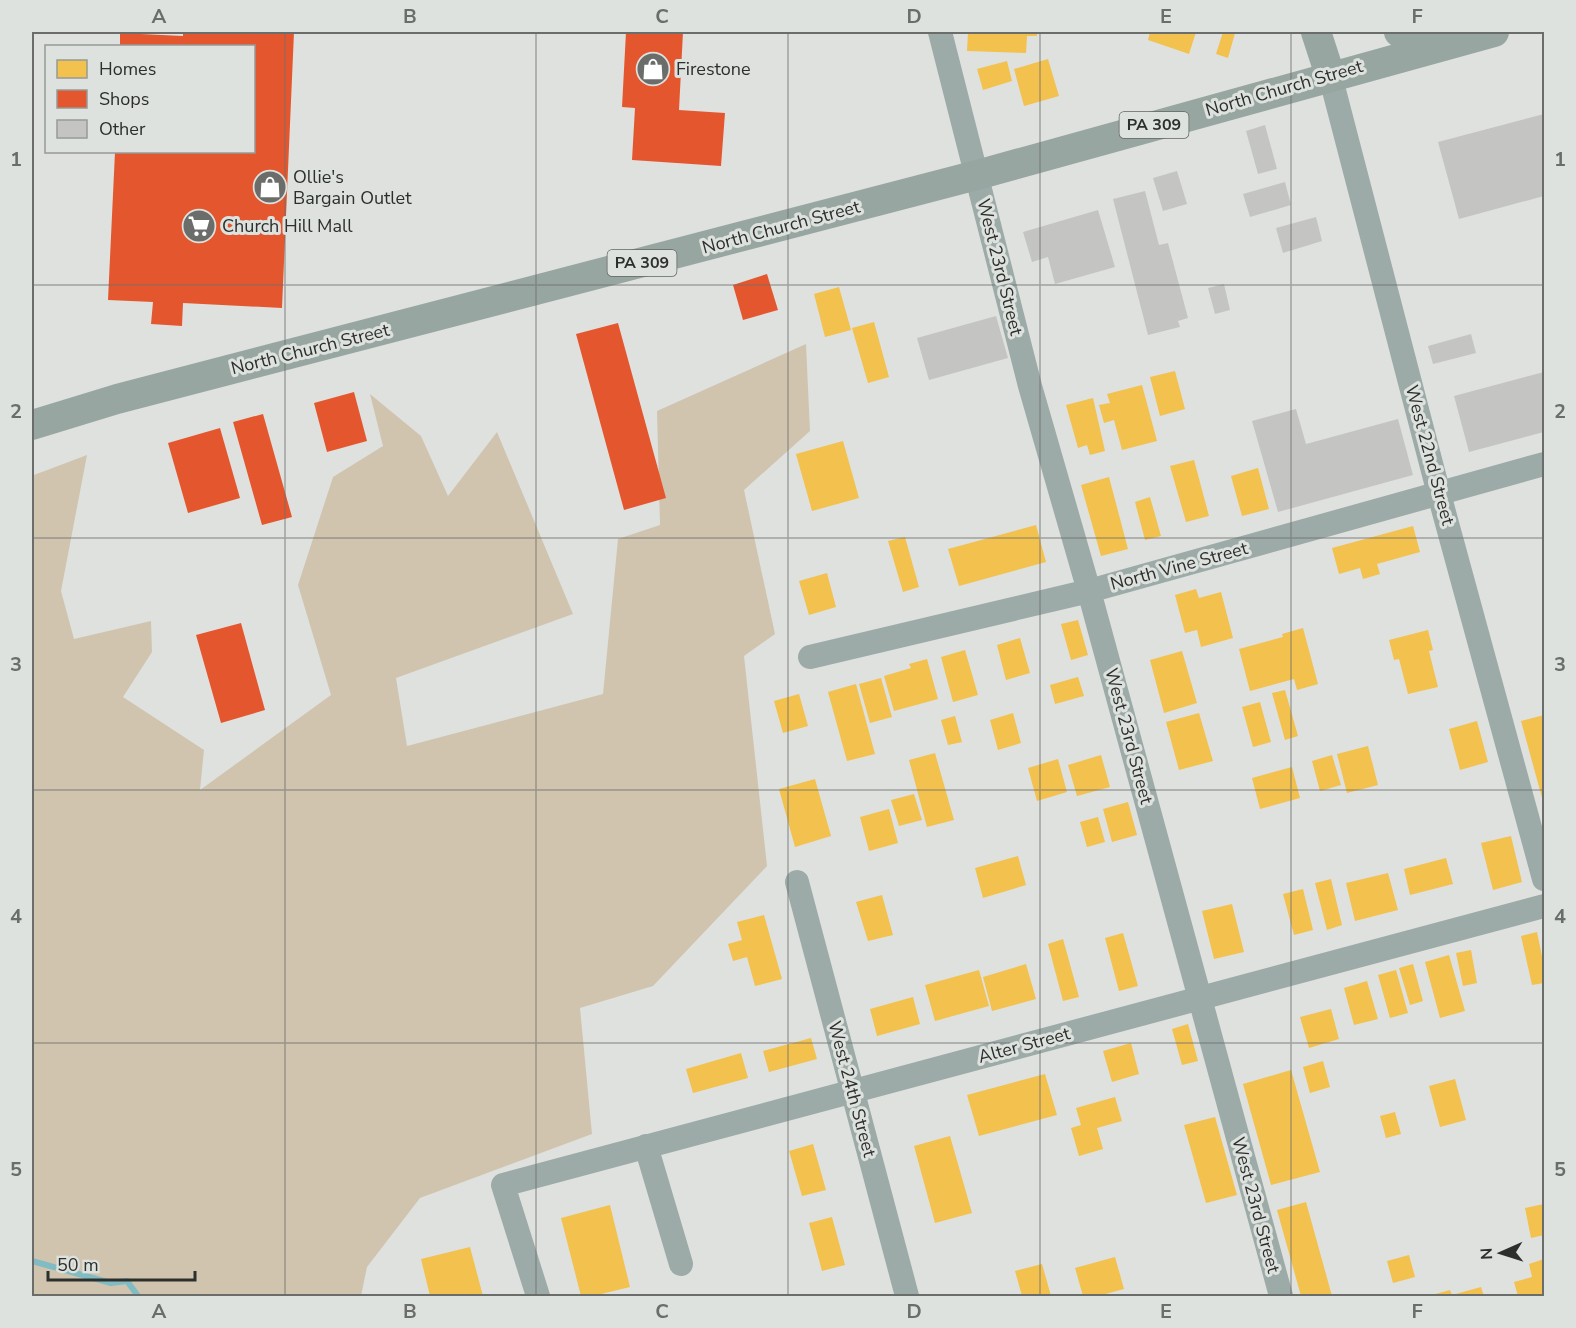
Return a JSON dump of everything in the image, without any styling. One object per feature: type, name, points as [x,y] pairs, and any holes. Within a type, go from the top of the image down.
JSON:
[{"type":"main road","name":"West 22nd Street","points":[[1316,32],[1330,75]]},
{"type":"main road","points":[[1399,32],[1438,46]]},
{"type":"main road","name":"North Church Street","points":[[32,425],[117,399],[977,175],[1330,75],[1494,32]]},
{"type":"street","name":"West 23rd Street","points":[[940,32],[1030,386],[1089,591],[1281,1296]]},
{"type":"street","name":"West 22nd Street","points":[[1330,75],[1439,494],[1545,879]]},
{"type":"street","name":"North Vine Street","points":[[810,657],[1089,591],[1545,464]]},
{"type":"street","name":"West 24th Street","points":[[797,882],[907,1296]]},
{"type":"street","name":"Alter Street","points":[[538,1296],[503,1185],[1545,906]]},
{"type":"street","points":[[646,1146],[681,1264]]},
{"type":"shaded area","points":[[806,344],[810,431],[744,490],[775,634],[744,656],[767,866],[653,986],[580,1008],[592,1134],[420,1198],[367,1267],[361,1296],[32,1296],[34,475],[87,455],[61,591],[74,639],[151,621],[152,652],[123,697],[204,750],[200,790],[331,695],[298,585],[333,477],[383,446],[370,394],[421,436],[448,496],[497,432],[573,614],[396,678],[407,746],[603,694],[618,539],[660,525],[657,411]]},
{"type":"building: Homes","points":[[968,32],[1037,32],[1037,36],[1027,36],[1026,53],[967,51]]},
{"type":"building: Homes","points":[[1150,32],[1196,32],[1189,54],[1148,40]]},
{"type":"building: Homes","points":[[1223,32],[1235,33],[1228,58],[1216,54]]},
{"type":"building: Homes","points":[[1048,59],[1059,96],[1024,106],[1014,69]]},
{"type":"building: Homes","points":[[1007,61],[1012,81],[983,90],[977,69]]},
{"type":"building: Homes","points":[[839,287],[851,330],[825,337],[814,294]]},
{"type":"building: Homes","points":[[874,322],[889,377],[868,383],[852,328]]},
{"type":"building: Homes","points":[[1175,371],[1185,409],[1160,416],[1150,377]]},
{"type":"building: Homes","points":[[1142,385],[1157,441],[1122,450],[1114,420],[1104,423],[1099,405],[1110,403],[1107,394]]},
{"type":"building: Homes","points":[[1093,398],[1105,451],[1090,455],[1087,445],[1078,448],[1066,405]]},
{"type":"building: Homes","points":[[843,441],[859,498],[812,511],[796,454]]},
{"type":"building: Homes","points":[[1194,460],[1209,516],[1186,522],[1170,466]]},
{"type":"building: Homes","points":[[1258,468],[1269,509],[1242,516],[1231,476]]},
{"type":"building: Homes","points":[[1109,477],[1128,549],[1101,556],[1081,485]]},
{"type":"building: Homes","points":[[1150,497],[1161,536],[1145,540],[1135,502]]},
{"type":"building: Homes","points":[[1036,525],[1046,562],[959,586],[948,549]]},
{"type":"building: Homes","points":[[1413,526],[1420,552],[1377,564],[1380,574],[1363,579],[1360,568],[1339,574],[1332,548]]},
{"type":"building: Homes","points":[[905,537],[919,587],[903,592],[888,541]]},
{"type":"building: Homes","points":[[827,573],[836,607],[809,615],[799,581]]},
{"type":"building: Homes","points":[[1196,589],[1199,598],[1221,592],[1233,638],[1201,647],[1197,630],[1185,633],[1175,595]]},
{"type":"building: Homes","points":[[1078,620],[1088,655],[1071,660],[1061,624]]},
{"type":"building: Homes","points":[[1303,628],[1318,684],[1297,690],[1294,679],[1250,691],[1239,649],[1283,637],[1282,634]]},
{"type":"building: Homes","points":[[1428,630],[1433,650],[1429,651],[1438,687],[1408,694],[1399,659],[1394,660],[1389,640]]},
{"type":"building: Homes","points":[[1020,638],[1030,673],[1006,680],[997,645]]},
{"type":"building: Homes","points":[[965,650],[978,695],[953,702],[941,657]]},
{"type":"building: Homes","points":[[1182,651],[1197,703],[1164,713],[1150,660]]},
{"type":"building: Homes","points":[[927,659],[938,699],[894,711],[884,676],[911,668],[909,664]]},
{"type":"building: Homes","points":[[1078,677],[1084,696],[1055,704],[1050,685]]},
{"type":"building: Homes","points":[[881,678],[892,717],[870,723],[859,684]]},
{"type":"building: Homes","points":[[856,684],[875,754],[847,761],[828,692]]},
{"type":"building: Homes","points":[[1285,690],[1298,736],[1285,740],[1272,693]]},
{"type":"building: Homes","points":[[799,694],[808,726],[783,733],[774,701]]},
{"type":"building: Homes","points":[[1260,702],[1271,742],[1253,747],[1242,707]]},
{"type":"building: Homes","points":[[1013,713],[1021,743],[998,750],[990,720]]},
{"type":"building: Homes","points":[[1199,713],[1213,761],[1179,770],[1166,722]]},
{"type":"building: Homes","points":[[1544,715],[1544,805],[1521,721]]},
{"type":"building: Homes","points":[[955,716],[962,742],[948,745],[941,720]]},
{"type":"building: Homes","points":[[1477,721],[1488,762],[1460,770],[1449,729]]},
{"type":"building: Homes","points":[[1368,746],[1378,785],[1347,793],[1337,754]]},
{"type":"building: Homes","points":[[935,753],[954,820],[927,827],[909,760]]},
{"type":"building: Homes","points":[[1101,755],[1110,787],[1077,796],[1068,765]]},
{"type":"building: Homes","points":[[1332,755],[1341,785],[1320,791],[1312,761]]},
{"type":"building: Homes","points":[[1058,759],[1067,792],[1037,801],[1028,768]]},
{"type":"building: Homes","points":[[1292,767],[1300,798],[1260,809],[1252,778]]},
{"type":"building: Homes","points":[[815,779],[831,836],[795,847],[779,789]]},
{"type":"building: Homes","points":[[914,794],[922,820],[899,826],[891,800]]},
{"type":"building: Homes","points":[[1128,802],[1137,835],[1112,842],[1103,809]]},
{"type":"building: Homes","points":[[889,809],[898,843],[869,851],[860,817]]},
{"type":"building: Homes","points":[[1098,817],[1105,842],[1087,847],[1080,822]]},
{"type":"building: Homes","points":[[1511,836],[1522,882],[1493,890],[1481,843]]},
{"type":"building: Homes","points":[[1018,856],[1026,885],[983,898],[975,868]]},
{"type":"building: Homes","points":[[1446,858],[1453,884],[1410,895],[1404,869]]},
{"type":"building: Homes","points":[[1388,873],[1398,910],[1355,921],[1346,883]]},
{"type":"building: Homes","points":[[1331,879],[1342,925],[1327,930],[1315,883]]},
{"type":"building: Homes","points":[[1303,889],[1313,930],[1294,935],[1283,894]]},
{"type":"building: Homes","points":[[882,895],[893,935],[868,941],[856,902]]},
{"type":"building: Homes","points":[[1232,904],[1244,952],[1214,959],[1202,911]]},
{"type":"building: Homes","points":[[764,915],[782,979],[755,986],[747,957],[733,961],[728,944],[742,940],[737,922]]},
{"type":"building: Homes","points":[[1537,932],[1544,966],[1544,983],[1532,985],[1521,936]]},
{"type":"building: Homes","points":[[1123,933],[1138,986],[1119,991],[1105,938]]},
{"type":"building: Homes","points":[[1063,939],[1079,997],[1063,1001],[1048,944]]},
{"type":"building: Homes","points":[[1471,950],[1477,983],[1463,986],[1456,953]]},
{"type":"building: Homes","points":[[1449,955],[1465,1011],[1440,1018],[1425,962]]},
{"type":"building: Homes","points":[[1026,964],[1036,999],[992,1011],[983,977]]},
{"type":"building: Homes","points":[[1413,964],[1423,1001],[1410,1005],[1399,968]]},
{"type":"building: Homes","points":[[979,970],[989,1006],[935,1021],[925,985]]},
{"type":"building: Homes","points":[[1396,970],[1408,1013],[1390,1018],[1378,975]]},
{"type":"building: Homes","points":[[1367,981],[1378,1019],[1354,1025],[1344,988]]},
{"type":"building: Homes","points":[[913,997],[920,1024],[877,1036],[870,1009]]},
{"type":"building: Homes","points":[[1331,1009],[1339,1039],[1309,1048],[1300,1017]]},
{"type":"building: Homes","points":[[1188,1024],[1198,1061],[1182,1065],[1172,1029]]},
{"type":"building: Homes","points":[[811,1038],[817,1059],[769,1072],[763,1051]]},
{"type":"building: Homes","points":[[1131,1043],[1139,1074],[1112,1082],[1103,1051]]},
{"type":"building: Homes","points":[[741,1053],[748,1078],[693,1093],[686,1069]]},
{"type":"building: Homes","points":[[1323,1061],[1330,1087],[1310,1093],[1303,1067]]},
{"type":"building: Homes","points":[[1291,1070],[1320,1172],[1271,1185],[1243,1084]]},
{"type":"building: Homes","points":[[1045,1074],[1057,1115],[979,1136],[967,1095]]},
{"type":"building: Homes","points":[[1455,1079],[1466,1120],[1440,1127],[1429,1086]]},
{"type":"building: Homes","points":[[1115,1097],[1122,1121],[1097,1128],[1103,1149],[1079,1156],[1071,1128],[1081,1125],[1076,1108]]},
{"type":"building: Homes","points":[[1395,1112],[1401,1134],[1386,1138],[1380,1116]]},
{"type":"building: Homes","points":[[1215,1117],[1237,1195],[1206,1203],[1184,1125]]},
{"type":"building: Homes","points":[[950,1136],[972,1213],[935,1223],[914,1146]]},
{"type":"building: Homes","points":[[813,1144],[826,1190],[802,1196],[789,1151]]},
{"type":"building: Homes","points":[[1306,1202],[1332,1296],[1301,1296],[1277,1210]]},
{"type":"building: Homes","points":[[1544,1204],[1544,1235],[1531,1238],[1525,1208]]},
{"type":"building: Homes","points":[[610,1205],[630,1287],[593,1296],[581,1296],[561,1218]]},
{"type":"building: Homes","points":[[832,1217],[845,1265],[822,1271],[809,1223]]},
{"type":"building: Homes","points":[[470,1247],[483,1296],[430,1296],[421,1259]]},
{"type":"building: Homes","points":[[1409,1255],[1415,1277],[1393,1283],[1387,1261]]},
{"type":"building: Homes","points":[[1115,1257],[1124,1289],[1098,1296],[1083,1296],[1075,1268]]},
{"type":"building: Homes","points":[[1544,1259],[1544,1296],[1518,1296],[1514,1282],[1532,1277],[1529,1264]]},
{"type":"building: Homes","points":[[1042,1264],[1051,1296],[1022,1296],[1015,1271]]},
{"type":"building: Homes","points":[[1481,1287],[1484,1296],[1428,1296],[1450,1290],[1452,1295]]},
{"type":"building: Shops","name":"Church Hill Mall","points":[[183,32],[294,32],[282,308],[183,303],[182,326],[151,324],[153,302],[108,300],[115,153],[255,153],[255,45],[120,45],[120,33],[183,36]]},
{"type":"building: Shops","name":"Firestone","points":[[626,32],[683,32],[679,110],[725,113],[721,166],[632,160],[635,108],[622,107]]},
{"type":"building: Shops","points":[[767,274],[778,310],[743,320],[733,285]]},
{"type":"building: Shops","points":[[618,323],[666,498],[624,510],[576,334]]},
{"type":"building: Shops","points":[[354,392],[367,441],[327,452],[314,403]]},
{"type":"building: Shops","points":[[263,414],[292,517],[262,525],[233,422]]},
{"type":"building: Shops","points":[[220,428],[240,498],[188,513],[168,443]]},
{"type":"building: Shops","points":[[241,623],[265,710],[221,723],[196,635]]},
{"type":"building: Other","points":[[1544,114],[1544,196],[1459,219],[1438,142]]},
{"type":"building: Other","points":[[1265,125],[1277,169],[1258,174],[1246,131]]},
{"type":"building: Other","points":[[1177,171],[1187,204],[1163,211],[1153,178]]},
{"type":"building: Other","points":[[1285,182],[1291,205],[1250,217],[1243,194]]},
{"type":"building: Other","points":[[1145,191],[1159,245],[1168,243],[1188,318],[1178,321],[1180,327],[1148,335],[1113,199]]},
{"type":"building: Other","points":[[1098,210],[1115,267],[1055,284],[1048,257],[1032,262],[1023,232]]},
{"type":"building: Other","points":[[1316,217],[1322,241],[1283,253],[1276,228]]},
{"type":"building: Other","points":[[1224,284],[1230,310],[1215,314],[1208,288]]},
{"type":"building: Other","points":[[996,316],[1008,358],[929,380],[917,338]]},
{"type":"building: Other","points":[[1471,334],[1476,353],[1433,364],[1428,346]]},
{"type":"building: Other","points":[[1544,372],[1544,432],[1469,452],[1454,396]]},
{"type":"building: Other","points":[[1296,409],[1306,444],[1398,419],[1413,475],[1278,512],[1252,421]]},
{"type":"waterway","points":[[32,1261],[111,1283],[127,1281],[138,1296]]},
{"type":"place","name":"Firestone","points":[[653,69]]},
{"type":"place","name":"Ollie's Bargain Outlet","points":[[270,187]]},
{"type":"place","name":"Church Hill Mall","points":[[199,226]]}]
